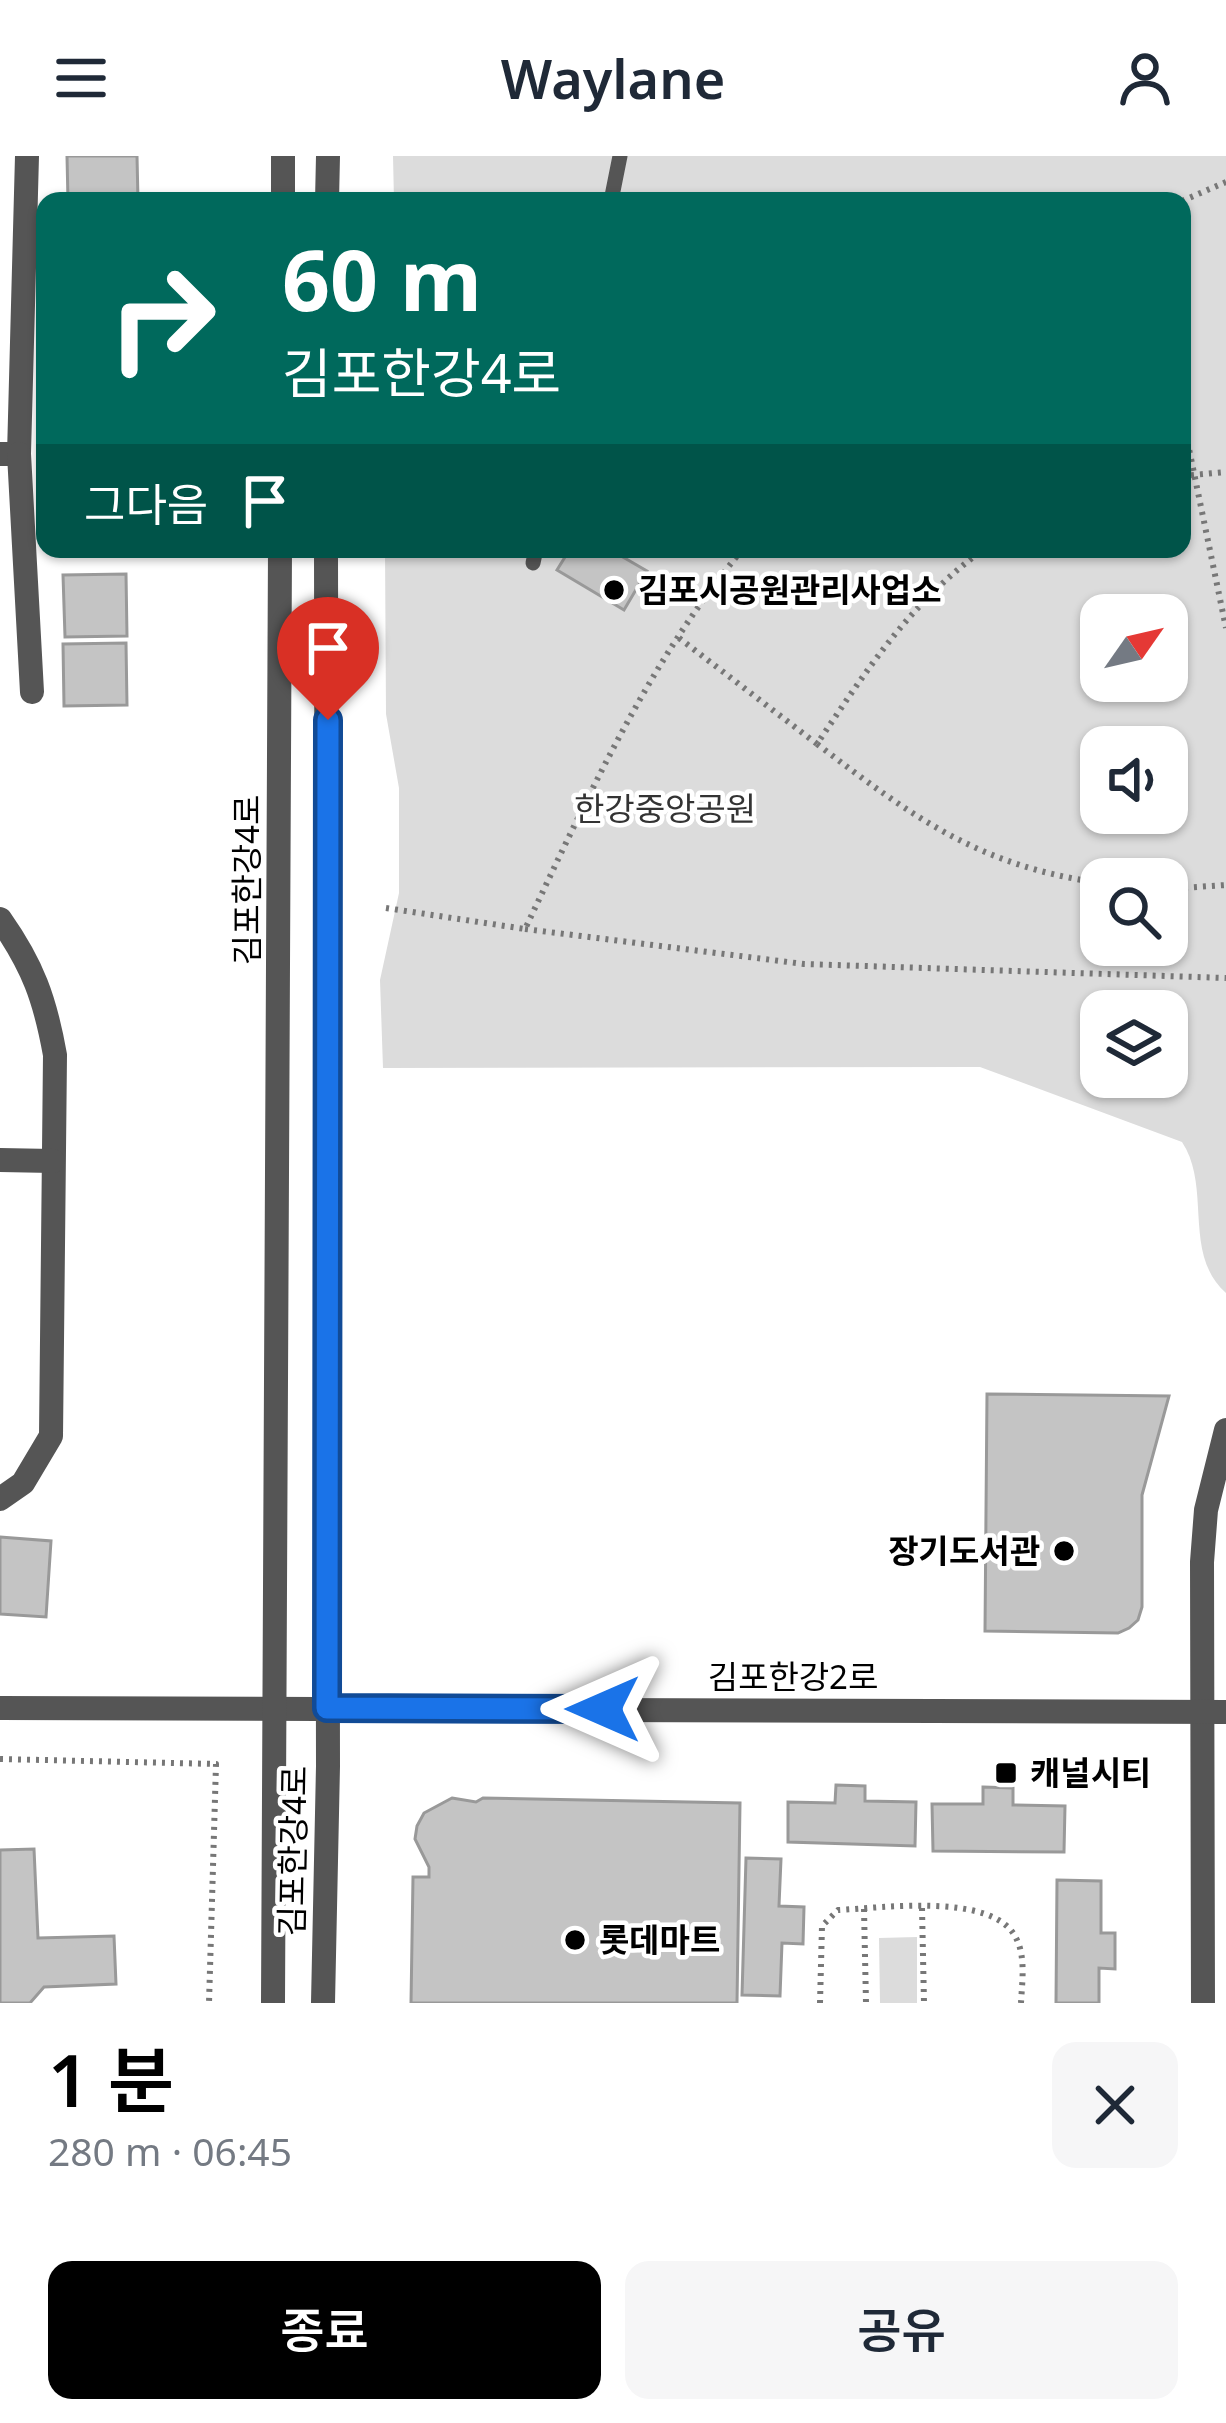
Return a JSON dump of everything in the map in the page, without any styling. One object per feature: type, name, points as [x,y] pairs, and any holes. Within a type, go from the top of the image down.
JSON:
[{"type":"street","points":[[27,156],[10,454],[32,692]]},
{"type":"street","points":[[283,156],[283,192]]},
{"type":"street","points":[[327,192],[328,156]]},
{"type":"street","name":"김포한강4로","points":[[273,2003],[280,558]]},
{"type":"street","name":"김포한강4로","points":[[323,2003],[326,558]]},
{"type":"street","points":[[0,920],[36,976],[55,1055],[51,1436],[23,1483],[0,1499]]},
{"type":"street","points":[[0,1160],[53,1161]]},
{"type":"street","points":[[1203,2003],[1200,1712],[1206,1510],[1226,1430]]},
{"type":"street","name":"김포한강2로","points":[[0,1708],[1226,1712]]},
{"type":"lane","points":[[613,192],[620,156]]},
{"type":"path","points":[[1191,197],[1226,182]]},
{"type":"path","points":[[1191,456],[1226,628]]},
{"type":"path","points":[[1191,475],[1226,472]]},
{"type":"path","points":[[525,929],[590,791],[679,638],[737,558]]},
{"type":"path","points":[[817,744],[897,627],[972,558]]},
{"type":"path","points":[[679,638],[896,805],[977,852],[1012,865],[1080,879]]},
{"type":"path","points":[[1188,888],[1226,885]]},
{"type":"path","points":[[386,908],[804,964],[1226,978]]},
{"type":"path","points":[[0,1759],[216,1764],[209,2003]]},
{"type":"path","points":[[820,2003],[822,1926],[838,1910],[973,1907],[1016,1935],[1022,1956],[1022,2003]]},
{"type":"path","points":[[922,1908],[924,2003]]},
{"type":"path","points":[[863,1909],[866,2003]]},
{"type":"green space","name":"한강중앙공원","points":[[393,156],[1226,156],[1226,1293],[1205,1259],[1195,1179],[1182,1142],[980,1067],[383,1068],[380,980],[399,893],[399,788],[386,714],[385,558],[1191,558],[1191,192],[394,192]]},
{"type":"green space","points":[[917,1937],[917,2003],[880,2003],[879,1938]]},
{"type":"building","points":[[67,156],[137,156],[138,192],[68,192]]},
{"type":"building","name":"김포시공원관리사업소","points":[[564,558],[625,558],[647,571],[624,610],[557,570]]},
{"type":"building","points":[[126,574],[127,636],[65,637],[63,575]]},
{"type":"building","points":[[126,643],[127,705],[64,706],[63,644]]},
{"type":"building","name":"장기도서관","points":[[987,1394],[1169,1396],[1142,1495],[1142,1607],[1129,1628],[1118,1633],[985,1631]]},
{"type":"building","points":[[0,1537],[51,1541],[46,1617],[0,1614]]},
{"type":"building","points":[[836,1785],[865,1786],[865,1801],[916,1802],[915,1846],[788,1842],[788,1802],[835,1803]]},
{"type":"building","points":[[983,1787],[1013,1788],[1013,1805],[1065,1806],[1064,1852],[933,1851],[932,1804],[983,1804]]},
{"type":"building","name":"롯데마트","points":[[452,1798],[740,1803],[737,2003],[411,2003],[413,1877],[429,1877],[415,1839],[417,1826],[424,1813]]},
{"type":"building","points":[[34,1849],[38,1938],[114,1936],[116,1984],[44,1987],[30,2003],[0,2003],[0,1850]]},
{"type":"building","points":[[746,1858],[781,1859],[779,1906],[804,1907],[803,1944],[782,1943],[780,1996],[742,1995]]},
{"type":"building","points":[[1057,1880],[1101,1881],[1101,1933],[1115,1933],[1115,1969],[1099,1968],[1099,2003],[1056,2003]]},
{"type":"place","name":"김포시공원관리사업소","points":[[614,590]]},
{"type":"place","name":"장기도서관","points":[[1064,1551]]},
{"type":"place","name":"캐널시티","points":[[1006,1773]]},
{"type":"place","name":"롯데마트","points":[[575,1940]]},
{"type":"route","points":[[328,720],[327,1708],[603,1709]]}]
